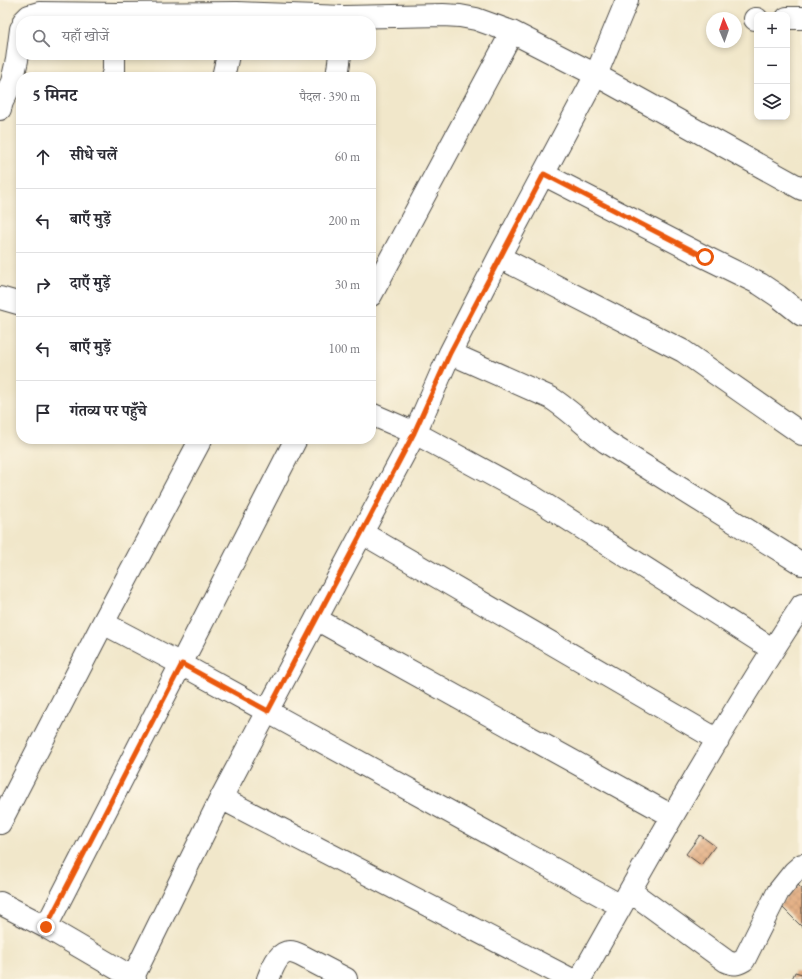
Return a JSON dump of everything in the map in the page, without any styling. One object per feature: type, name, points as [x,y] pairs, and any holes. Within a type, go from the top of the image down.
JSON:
[{"type":"street","points":[[0,904],[46,927],[134,979],[221,798],[414,433],[450,353],[596,75],[627,0]]},
{"type":"street","points":[[150,16],[236,11],[304,16]]},
{"type":"street","points":[[29,16],[39,12],[90,16]]},
{"type":"street","points":[[376,18],[444,15],[460,16],[512,32],[596,75],[802,189]]},
{"type":"street","points":[[790,18],[802,18]]},
{"type":"street","points":[[376,287],[512,32]]},
{"type":"street","points":[[0,109],[12,82],[17,60]]},
{"type":"street","points":[[114,60],[114,72]]},
{"type":"street","points":[[224,72],[227,60]]},
{"type":"street","points":[[338,72],[339,60]]},
{"type":"street","points":[[544,174],[760,284],[802,315]]},
{"type":"street","points":[[500,257],[683,351],[802,434]]},
{"type":"street","points":[[0,298],[16,303]]},
{"type":"street","points":[[450,353],[551,398],[565,407],[578,420],[606,442],[802,564]]},
{"type":"street","points":[[376,416],[414,433],[535,498],[772,649]]},
{"type":"street","points":[[0,823],[103,623],[198,444]]},
{"type":"street","points":[[46,927],[293,444]]},
{"type":"street","points":[[362,533],[718,740]]},
{"type":"street","points":[[580,979],[672,816],[772,649],[802,605]]},
{"type":"street","points":[[316,619],[672,816]]},
{"type":"street","points":[[103,623],[626,898],[731,964],[736,964],[744,960],[778,892],[794,872],[802,865]]},
{"type":"street","points":[[221,798],[570,979]]},
{"type":"street","points":[[268,979],[278,957],[289,952],[302,956],[346,979]]},
{"type":"building","points":[[700,835],[715,846],[701,865],[686,854]]},
{"type":"building","points":[[798,885],[802,889],[802,927],[780,905]]},
{"type":"building","points":[[795,972],[802,974],[802,979],[792,979]]},
{"type":"route","points":[[46,927],[182,664],[268,711],[414,433],[450,353],[544,174],[705,257]]}]
